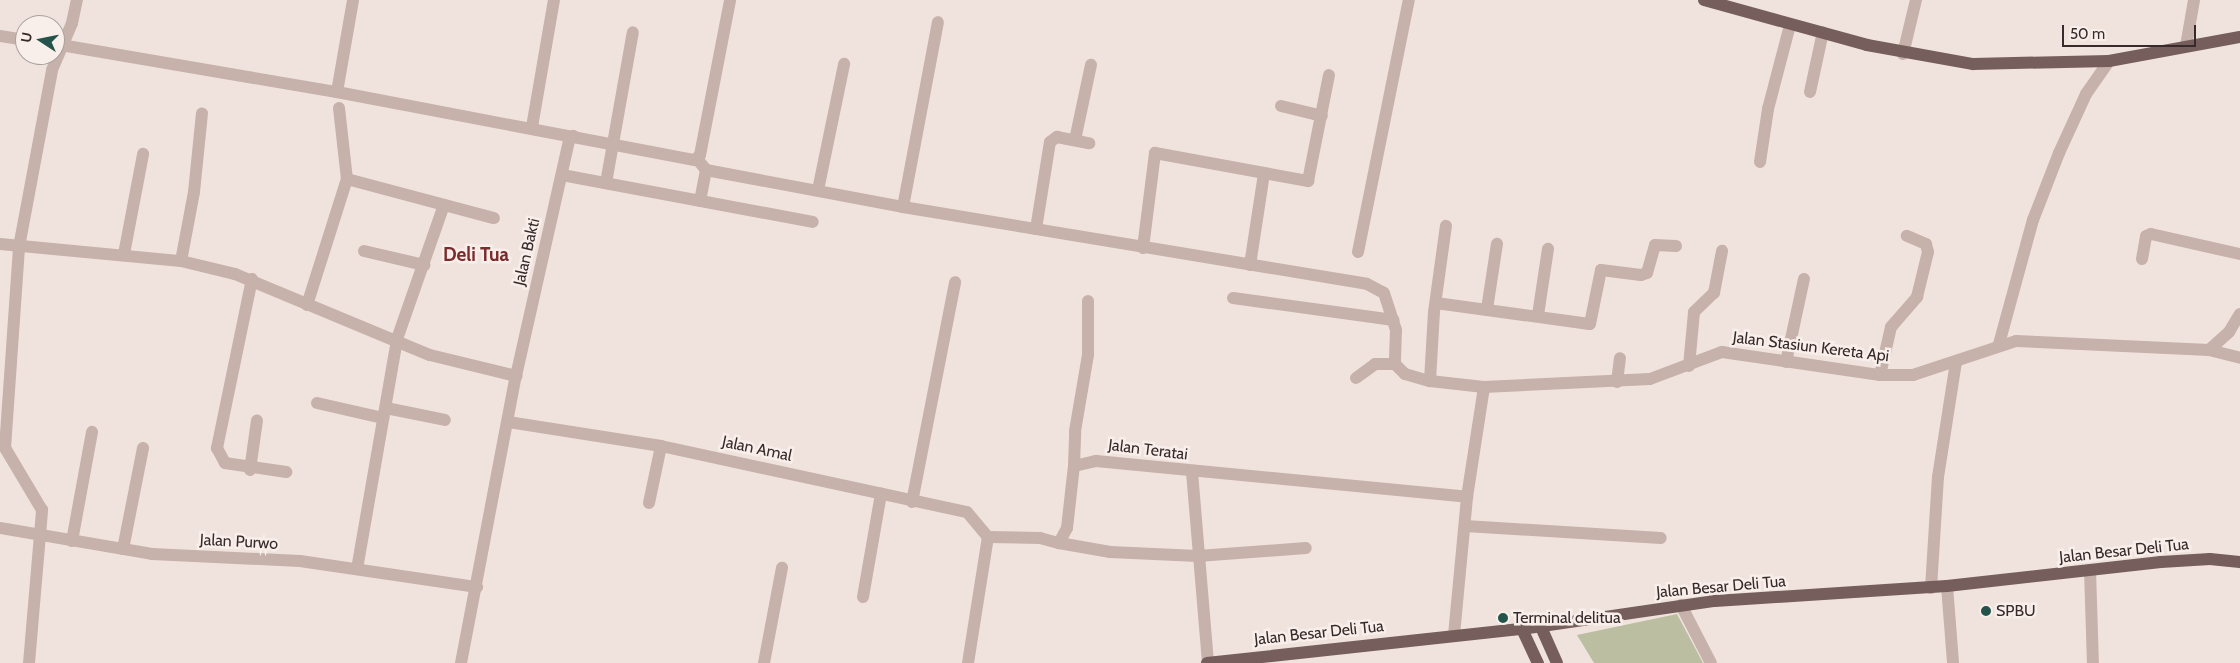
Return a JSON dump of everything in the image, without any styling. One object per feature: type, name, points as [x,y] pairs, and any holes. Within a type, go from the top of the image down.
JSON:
[{"type":"main road","points":[[1704,0],[1790,25],[1903,54],[1982,64],[2109,61],[2240,37]]},
{"type":"main road","name":"Jalan Besar Deli Tua","points":[[1208,663],[1541,627],[1680,605],[1931,588],[2210,559],[2240,562]]},
{"type":"main road","points":[[1541,627],[1557,663]]},
{"type":"main road","points":[[1522,629],[1538,663]]},
{"type":"street","points":[[65,30],[77,0]]},
{"type":"street","points":[[337,92],[353,0]]},
{"type":"street","points":[[532,128],[554,0]]},
{"type":"street","points":[[700,201],[702,165],[730,0]]},
{"type":"street","points":[[1358,252],[1409,0]]},
{"type":"street","points":[[1903,54],[1916,0]]},
{"type":"street","points":[[2186,46],[2194,0]]},
{"type":"street","points":[[903,207],[938,22]]},
{"type":"street","points":[[1760,162],[1768,109],[1790,25]]},
{"type":"street","points":[[606,183],[633,32]]},
{"type":"street","points":[[1810,92],[1823,32]]},
{"type":"street","points":[[0,36],[15,38]]},
{"type":"street","points":[[65,46],[337,92],[532,128],[903,207],[1374,286],[1384,293],[1393,320],[1397,340],[1395,364],[1375,364],[1356,378]]},
{"type":"street","points":[[2000,344],[2033,220],[2058,153],[2086,94],[2109,61]]},
{"type":"street","points":[[818,190],[844,64]]},
{"type":"street","points":[[29,663],[41,503],[10,461],[5,448],[19,248],[53,65]]},
{"type":"street","points":[[1075,140],[1090,65]]},
{"type":"street","points":[[1144,248],[1155,153],[1308,181],[1330,75]]},
{"type":"street","points":[[1281,106],[1322,116]]},
{"type":"street","points":[[306,305],[348,180],[339,108]]},
{"type":"street","points":[[181,261],[194,192],[202,113]]},
{"type":"street","name":"Jalan Bakti","points":[[461,663],[516,376],[562,175],[573,136]]},
{"type":"street","points":[[1036,229],[1050,142],[1057,137],[1088,143]]},
{"type":"street","points":[[124,254],[142,154]]},
{"type":"street","points":[[1250,265],[1264,174]]},
{"type":"street","points":[[562,175],[813,222]]},
{"type":"street","points":[[348,180],[494,218]]},
{"type":"street","points":[[357,569],[398,340],[444,205]]},
{"type":"street","points":[[1430,381],[1436,303],[1446,226]]},
{"type":"street","points":[[2142,259],[2146,236],[2152,234],[2240,254]]},
{"type":"street","points":[[1880,375],[1891,327],[1917,297],[1928,252],[1926,244],[1908,236]]},
{"type":"street","points":[[0,244],[19,248],[124,254],[181,261],[252,279],[306,305],[398,340],[430,355],[516,376]]},
{"type":"street","points":[[1487,309],[1498,244]]},
{"type":"street","points":[[1436,303],[1538,315],[1590,324],[1602,270],[1641,276],[1648,273],[1655,244],[1676,246]]},
{"type":"street","points":[[1538,315],[1548,249]]},
{"type":"street","points":[[364,251],[424,265]]},
{"type":"street","points":[[1689,366],[1694,312],[1716,288],[1722,251]]},
{"type":"street","points":[[252,279],[218,448],[225,463],[250,470],[286,472]]},
{"type":"street","points":[[1786,362],[1804,279]]},
{"type":"street","points":[[912,502],[954,282]]},
{"type":"street","points":[[1233,298],[1393,320]]},
{"type":"street","points":[[1059,543],[1068,528],[1074,466],[1075,431],[1088,355],[1088,301]]},
{"type":"street","points":[[2209,350],[2240,317]]},
{"type":"street","name":"Jalan Stasiun Kereta Api","points":[[1395,364],[1405,374],[1430,381],[1484,386],[1617,382],[1650,379],[1689,366],[1722,352],[1880,375],[1913,375],[1956,362],[2000,344],[2039,341],[2209,350],[2240,358]]},
{"type":"street","points":[[1617,382],[1620,358]]},
{"type":"street","points":[[1931,588],[1938,477],[1956,362]]},
{"type":"street","points":[[1454,635],[1467,497],[1484,386]]},
{"type":"street","points":[[317,403],[445,420]]},
{"type":"street","points":[[250,470],[256,420]]},
{"type":"street","name":"Jalan Amal","points":[[508,422],[661,446],[912,502],[967,512],[988,537]]},
{"type":"street","points":[[72,541],[92,432]]},
{"type":"street","points":[[649,504],[661,446]]},
{"type":"street","points":[[123,549],[143,448]]},
{"type":"street","name":"Jalan Teratai","points":[[1074,466],[1111,460],[1192,472],[1467,497]]},
{"type":"street","points":[[1192,472],[1208,663]]},
{"type":"street","points":[[863,597],[881,494]]},
{"type":"street","points":[[1465,526],[1661,538]]},
{"type":"street","name":"Jalan Purwo","points":[[0,528],[38,536],[175,556],[300,561],[477,587]]},
{"type":"street","points":[[968,663],[988,537],[1040,538],[1110,552],[1198,556],[1306,548]]},
{"type":"street","points":[[764,663],[782,568]]},
{"type":"street","points":[[2090,570],[2093,663]]},
{"type":"street","points":[[1947,586],[1953,663]]},
{"type":"street","points":[[1680,605],[1711,663]]},
{"type":"green space","points":[[1677,614],[1703,663],[1594,663],[1577,635]]},
{"type":"place","name":"SPBU","points":[[1986,611]]},
{"type":"place","name":"Terminal delitua","points":[[1503,618]]},
{"type":"district","name":"Deli Tua","points":[[476,255]]}]
